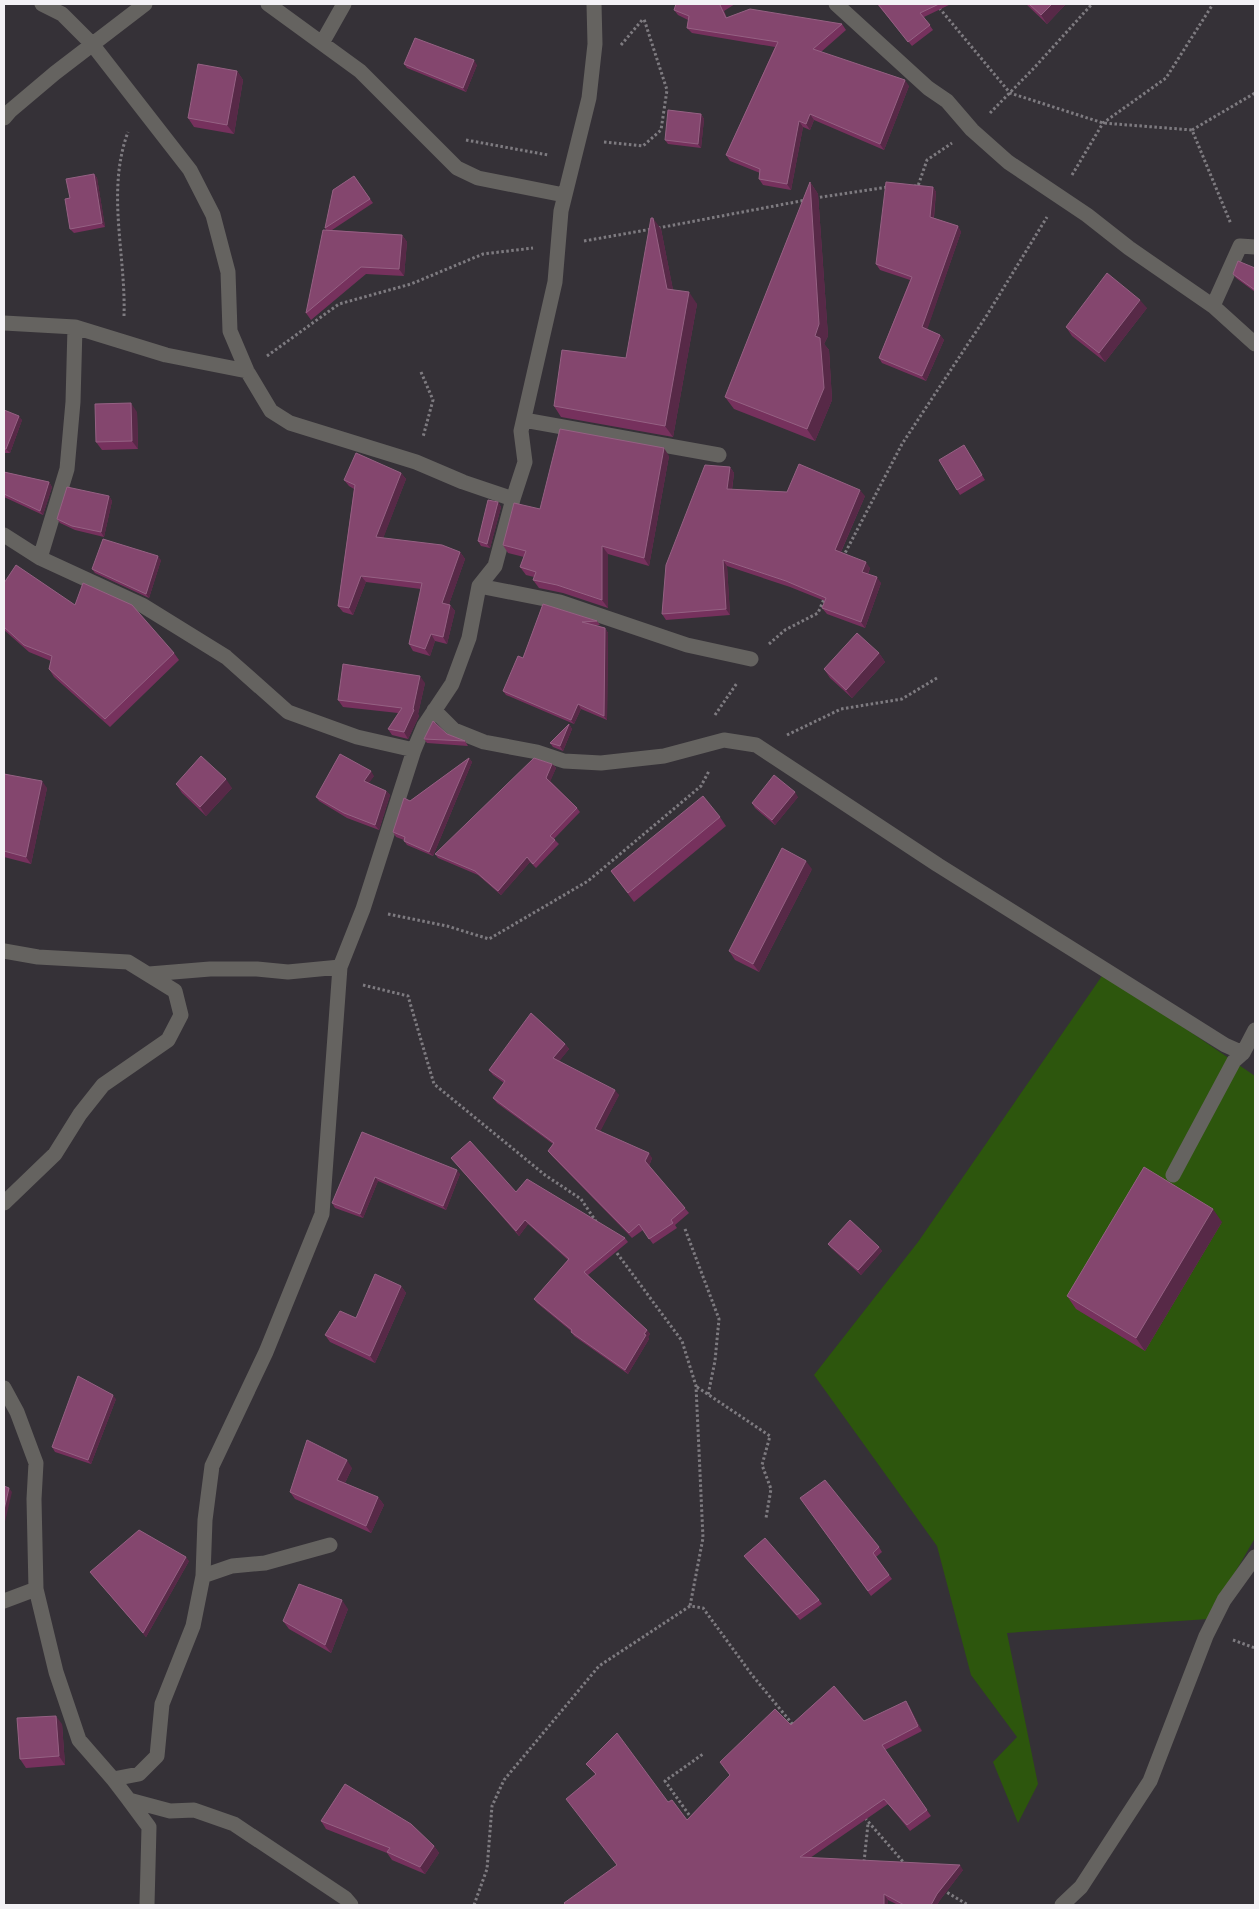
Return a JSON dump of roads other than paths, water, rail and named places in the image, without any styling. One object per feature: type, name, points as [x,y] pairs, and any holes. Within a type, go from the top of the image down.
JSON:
[{"type":"street","points":[[42,4],[62,14],[92,44],[190,170],[214,215],[228,272],[230,330],[247,370],[271,411],[290,423],[416,462],[463,482],[513,499]]},
{"type":"street","points":[[4,118],[55,72],[145,4]]},
{"type":"street","points":[[268,4],[360,71],[457,168],[478,178],[564,195]]},
{"type":"street","points":[[322,43],[344,4]]},
{"type":"street","points":[[113,1779],[139,1774],[157,1756],[162,1704],[193,1626],[203,1576],[205,1520],[212,1466],[266,1352],[322,1214],[339,973],[363,909],[414,750],[434,710],[452,684],[469,638],[479,586],[495,566],[513,499],[526,462],[521,432],[555,282],[564,195],[589,98],[595,44],[594,4]]},
{"type":"street","points":[[836,4],[928,88],[947,101],[972,130],[1008,162],[1213,306],[1255,344]]},
{"type":"street","points":[[1213,306],[1240,246],[1255,247]]},
{"type":"street","points":[[4,323],[76,326],[166,355],[247,370]]},
{"type":"street","points":[[40,558],[67,469],[73,402],[76,326]]},
{"type":"street","points":[[524,420],[719,454]]},
{"type":"street","points":[[4,535],[40,558],[142,606],[226,657],[288,712],[357,737],[414,750]]},
{"type":"street","points":[[479,586],[560,602],[687,645],[751,660]]},
{"type":"street","points":[[434,710],[454,730],[484,742],[537,752],[564,761],[601,763],[664,756],[724,740],[756,745],[946,870],[1226,1045],[1243,1053]]},
{"type":"street","points":[[4,951],[38,957],[128,962],[175,991],[181,1015],[168,1040],[103,1085],[80,1114],[55,1154],[4,1203]]},
{"type":"street","points":[[149,974],[210,969],[339,973]]},
{"type":"street","points":[[1173,1176],[1234,1061],[1243,1053],[1255,1030]]},
{"type":"street","points":[[4,1388],[17,1412],[36,1462],[34,1499],[36,1589],[56,1672],[78,1740],[113,1779],[149,1827],[147,1905]]},
{"type":"street","points":[[203,1576],[232,1566],[265,1563],[330,1545]]},
{"type":"street","points":[[1062,1905],[1081,1887],[1150,1781],[1206,1636],[1224,1600],[1255,1558]]},
{"type":"street","points":[[4,1601],[36,1589]]},
{"type":"street","points":[[129,1800],[170,1811],[194,1810],[234,1824],[289,1859],[345,1898],[351,1905]]}]
